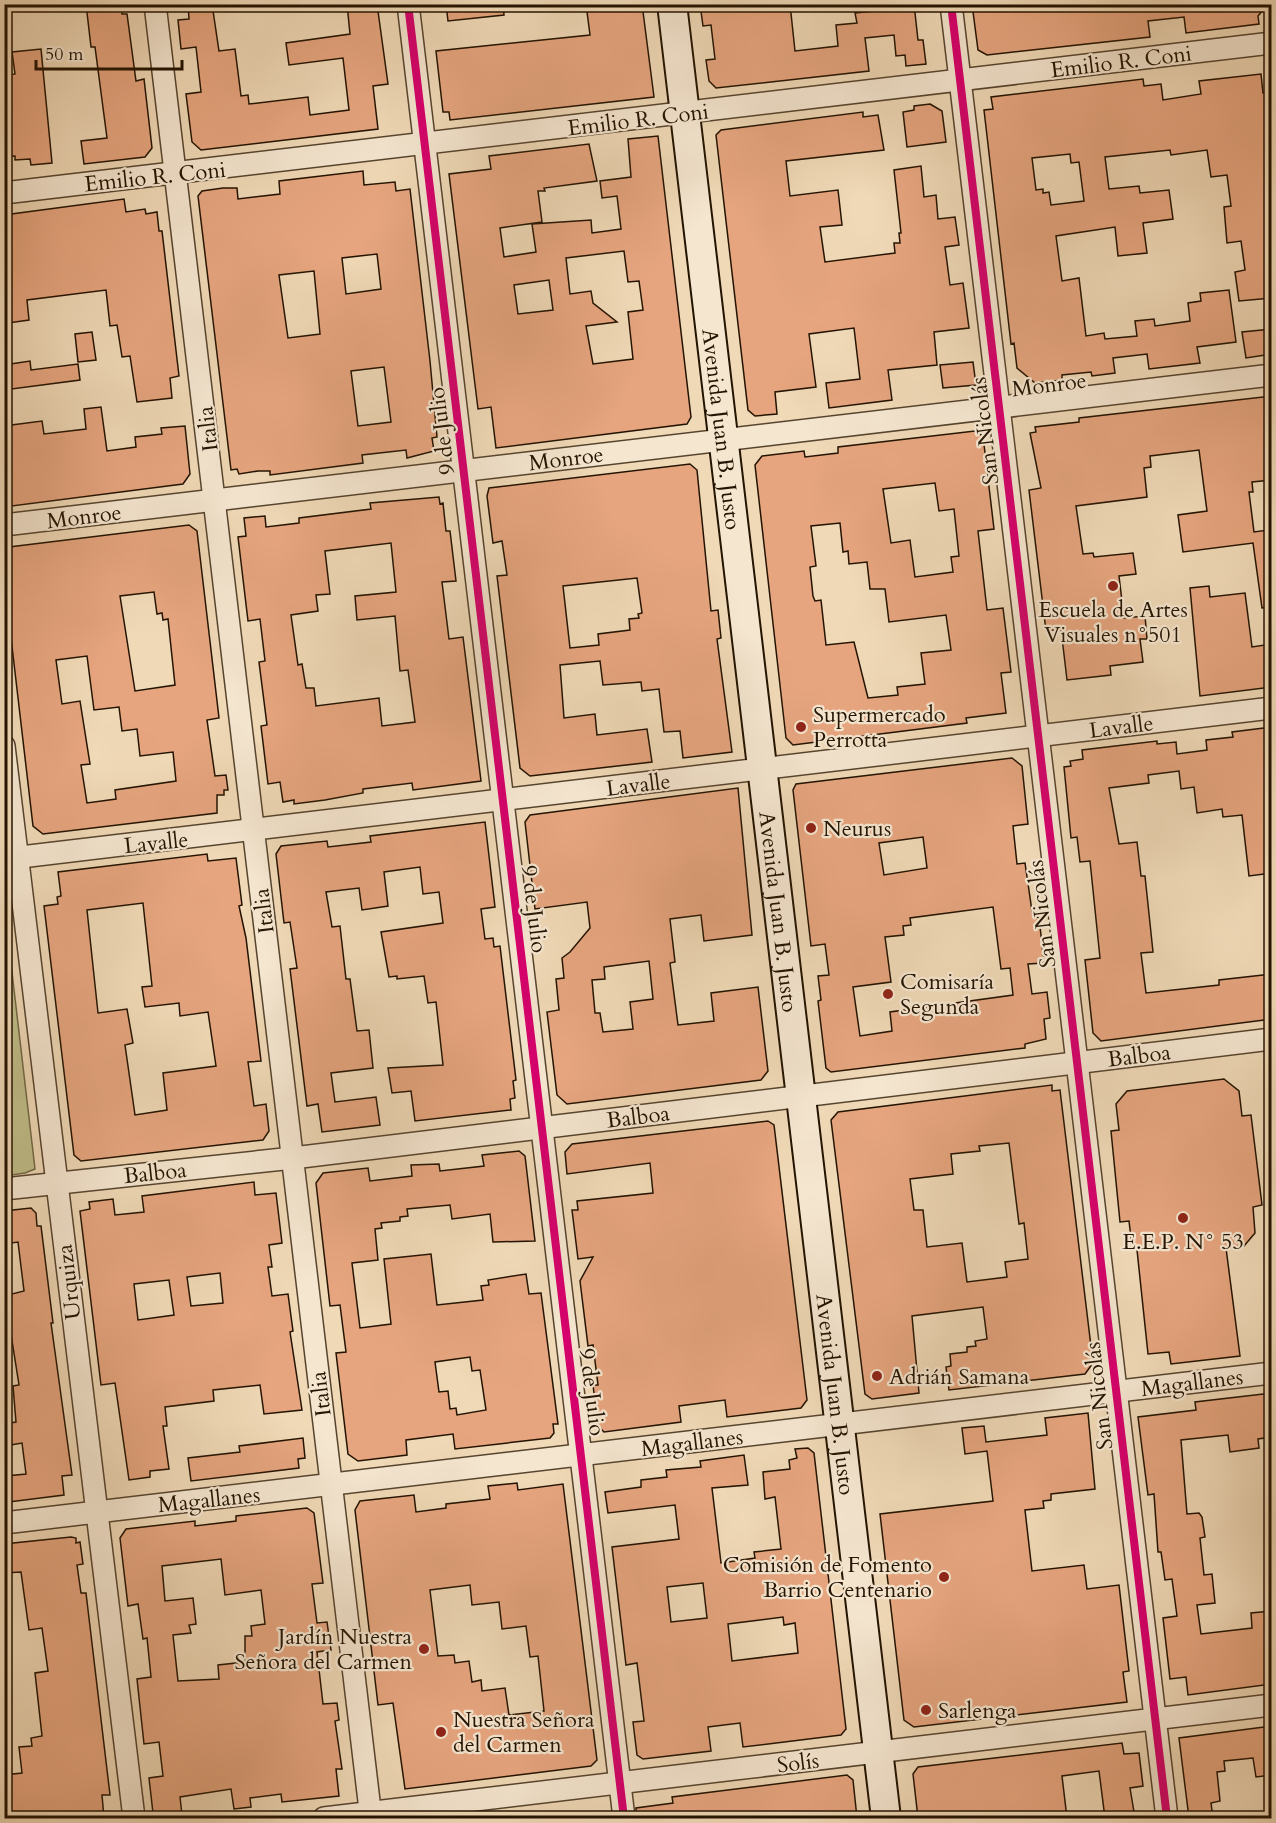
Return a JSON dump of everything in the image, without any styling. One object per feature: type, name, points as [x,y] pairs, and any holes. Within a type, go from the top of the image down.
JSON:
[{"type":"main road","name":"Avenida Juan B. Justo","points":[[672,4],[763,768],[799,1096],[886,1818]]},
{"type":"street","name":"Italia","points":[[155,4],[371,1816]]},
{"type":"street","name":"9 de Julio","points":[[408,4],[624,1818]]},
{"type":"street","name":"San Nicolás","points":[[951,4],[1167,1818]]},
{"type":"street","name":"Emilio R. Coni","points":[[4,193],[1272,43]]},
{"type":"street","name":"Monroe","points":[[4,525],[1272,375]]},
{"type":"street","name":"Lavalle","points":[[11,859],[1272,708]]},
{"type":"street","name":"Urquiza","points":[[4,746],[11,859],[57,1183],[134,1818]]},
{"type":"street","name":"Balboa","points":[[4,1189],[293,1158],[1272,1039]]},
{"type":"street","name":"Magallanes","points":[[4,1522],[331,1486],[1272,1373]]},
{"type":"street","name":"Solís","points":[[324,1818],[371,1816],[619,1783],[1272,1705]]},
{"type":"shaded area","points":[[4,904],[35,1169],[5,1176]]},
{"type":"building","points":[[86,4],[121,4],[122,14],[127,14],[136,81],[144,79],[152,148],[145,157],[84,164],[81,141],[107,138],[95,47],[91,47]]},
{"type":"building","points":[[188,4],[212,4],[219,51],[235,49],[241,96],[248,95],[249,104],[308,97],[310,115],[349,110],[343,58],[289,65],[286,43],[350,34],[347,4],[377,4],[388,84],[373,86],[378,129],[201,150],[192,142],[186,94],[201,92],[196,47],[181,49],[178,20],[189,19]]},
{"type":"building","points":[[446,4],[503,4],[504,15],[448,21]]},
{"type":"building","points":[[586,4],[642,4],[654,97],[450,120],[449,112],[443,112],[436,51],[590,35]]},
{"type":"building","points":[[700,4],[790,4],[795,51],[838,46],[836,25],[857,23],[855,13],[884,10],[883,4],[914,4],[918,40],[923,40],[926,64],[906,66],[905,55],[896,56],[894,35],[865,38],[869,71],[716,88],[709,81],[706,60],[715,59],[711,25],[703,26]]},
{"type":"building","points":[[972,4],[1268,4],[1258,16],[1259,24],[1186,33],[1184,17],[1148,21],[1150,37],[987,55],[978,50]]},
{"type":"building","points":[[41,49],[52,163],[31,165],[30,159],[15,160],[15,156],[4,157],[4,76],[15,74],[12,52]]},
{"type":"building","points":[[1261,74],[1263,93],[1272,92],[1272,298],[1239,301],[1235,272],[1245,270],[1241,241],[1227,243],[1224,207],[1231,206],[1227,175],[1211,177],[1207,150],[1171,155],[1170,150],[1105,157],[1109,189],[1139,186],[1140,193],[1169,190],[1173,219],[1143,223],[1147,253],[1118,256],[1115,227],[1056,236],[1062,281],[1079,278],[1086,336],[1104,333],[1105,339],[1137,336],[1135,321],[1154,319],[1155,326],[1190,321],[1188,303],[1201,301],[1200,293],[1229,290],[1236,342],[1197,347],[1200,363],[1149,369],[1147,354],[1113,358],[1115,373],[1092,376],[1091,372],[1062,375],[1062,380],[1035,383],[1017,368],[1014,343],[1011,344],[984,110],[993,109],[991,97],[1143,79],[1144,86],[1161,84],[1163,100],[1201,94],[1199,81]],"holes":[[[1070,154],[1071,163],[1079,162],[1084,201],[1051,205],[1049,192],[1043,193],[1043,189],[1036,190],[1032,158]]]},
{"type":"building","points":[[930,104],[942,111],[946,142],[907,147],[903,112],[914,110],[914,106]]},
{"type":"building","points":[[863,112],[863,117],[878,115],[884,150],[786,161],[790,196],[838,190],[842,225],[820,227],[825,262],[895,253],[894,243],[900,243],[899,233],[901,233],[894,170],[921,166],[924,197],[936,195],[938,219],[955,217],[959,245],[945,247],[950,285],[963,283],[969,328],[934,332],[937,365],[888,370],[892,400],[829,408],[826,383],[860,379],[854,328],[809,334],[816,387],[775,392],[777,414],[755,416],[748,410],[716,135],[721,130]]},
{"type":"building","points":[[658,136],[691,417],[687,424],[496,448],[491,407],[478,409],[449,174],[491,169],[489,156],[589,144],[597,181],[544,188],[545,191],[538,191],[542,222],[500,228],[504,257],[536,252],[532,224],[591,220],[592,233],[621,229],[617,196],[602,198],[600,181],[631,177],[628,139]],"holes":[[[624,251],[628,282],[639,281],[643,310],[628,312],[633,359],[593,364],[586,326],[617,322],[593,303],[591,291],[570,294],[566,258]],[[549,280],[553,310],[518,314],[514,285]]]},
{"type":"building","points":[[363,171],[364,185],[395,182],[396,191],[410,189],[437,437],[432,438],[434,451],[407,458],[406,450],[362,455],[363,463],[270,475],[270,471],[239,474],[237,469],[231,470],[198,196],[202,191],[223,188],[237,188],[238,199],[280,194],[279,181]],"holes":[[[377,254],[381,289],[346,294],[342,258]],[[314,271],[320,334],[288,338],[279,275]],[[384,367],[391,422],[358,426],[351,371]]]},
{"type":"building","points":[[124,199],[126,212],[145,209],[146,214],[157,212],[159,231],[162,231],[179,376],[170,378],[172,398],[137,402],[130,356],[122,357],[117,325],[110,326],[106,290],[27,300],[29,320],[8,323],[4,302],[4,215]]},
{"type":"building","points":[[1272,329],[1272,354],[1246,358],[1242,332]]},
{"type":"building","points":[[92,332],[96,360],[78,362],[75,334]]},
{"type":"building","points":[[30,361],[31,370],[78,364],[80,380],[4,390],[4,365]]},
{"type":"building","points":[[973,362],[976,385],[943,388],[940,365]]},
{"type":"building","points":[[1272,396],[1272,480],[1252,482],[1253,492],[1249,492],[1254,532],[1268,530],[1272,607],[1262,608],[1253,543],[1183,552],[1178,515],[1207,511],[1199,450],[1150,456],[1151,467],[1144,468],[1147,497],[1076,506],[1083,554],[1093,553],[1094,557],[1133,553],[1136,574],[1119,576],[1124,618],[1145,616],[1147,639],[1140,639],[1143,662],[1110,666],[1111,675],[1067,680],[1061,629],[1046,631],[1029,490],[1041,488],[1030,433],[1036,432],[1035,427],[1079,422],[1079,418]]},
{"type":"building","points":[[101,407],[107,451],[136,447],[135,437],[162,434],[161,428],[185,426],[190,474],[183,484],[4,507],[4,426],[42,421],[44,434],[86,429],[84,409]]},
{"type":"building","points":[[975,431],[983,436],[994,529],[978,531],[987,610],[1003,608],[1011,672],[1001,673],[1006,713],[966,718],[967,723],[793,745],[786,738],[755,465],[762,456],[804,451],[805,457],[838,453],[838,447]],"holes":[[[935,483],[939,511],[954,509],[959,556],[951,557],[953,572],[915,577],[910,540],[891,543],[883,489]],[[840,523],[843,552],[848,551],[849,564],[867,562],[870,589],[885,589],[889,622],[946,615],[951,650],[921,653],[925,684],[897,687],[898,695],[868,698],[854,642],[826,645],[821,600],[815,601],[813,596],[810,567],[816,566],[811,526]]]},
{"type":"building","points":[[690,464],[697,470],[711,611],[718,610],[721,638],[717,639],[732,752],[683,758],[680,731],[664,732],[659,689],[642,691],[641,682],[603,685],[600,661],[560,665],[564,718],[595,714],[597,735],[647,729],[652,762],[530,776],[520,768],[497,576],[507,575],[502,541],[493,543],[487,496],[489,488]],"holes":[[[637,578],[642,613],[638,614],[639,618],[629,619],[630,630],[598,634],[599,645],[570,648],[563,586]]]},
{"type":"building","points":[[439,497],[440,504],[443,503],[446,531],[450,531],[456,581],[442,582],[449,639],[463,637],[481,781],[413,790],[412,783],[363,789],[363,793],[325,800],[294,804],[294,800],[283,802],[280,782],[268,784],[261,726],[267,725],[259,662],[265,661],[260,619],[248,621],[238,537],[246,536],[244,518],[265,516],[266,527],[299,523],[299,518],[371,509],[370,503]],"holes":[[[391,543],[396,592],[355,596],[357,620],[395,616],[400,671],[408,670],[415,722],[382,726],[379,698],[316,706],[314,688],[306,688],[302,664],[298,665],[291,615],[318,611],[316,595],[330,594],[325,551]]]},
{"type":"building","points":[[189,525],[197,531],[219,718],[207,720],[215,776],[226,775],[228,790],[224,790],[224,795],[217,795],[217,813],[43,834],[33,826],[4,578],[4,553],[9,547]],"holes":[[[154,592],[157,614],[162,613],[163,620],[168,619],[175,685],[135,691],[120,596]],[[87,656],[94,710],[119,707],[122,731],[137,729],[140,756],[173,752],[176,781],[115,790],[116,799],[87,803],[81,765],[90,764],[80,701],[62,704],[56,660]]]},
{"type":"building","points":[[1209,586],[1210,597],[1245,593],[1252,647],[1272,644],[1272,687],[1200,696],[1190,588]]},
{"type":"building","points":[[1272,727],[1272,786],[1269,786],[1272,873],[1249,876],[1242,815],[1223,817],[1222,809],[1197,813],[1194,787],[1181,789],[1179,771],[1148,775],[1149,783],[1109,788],[1119,844],[1137,842],[1141,876],[1145,876],[1153,952],[1141,953],[1146,993],[1219,985],[1219,980],[1272,974],[1272,1019],[1101,1041],[1093,1033],[1085,960],[1100,958],[1090,861],[1080,862],[1077,837],[1071,838],[1064,767],[1071,766],[1070,761],[1083,759],[1082,750],[1157,741],[1157,744],[1176,742],[1177,754],[1207,750],[1206,740],[1233,737],[1232,732]]},
{"type":"building","points":[[1012,758],[1022,766],[1028,824],[1013,826],[1017,864],[1025,863],[1033,918],[1039,917],[1044,963],[1028,964],[1032,994],[1047,992],[1050,1018],[1044,1019],[1046,1039],[1025,1044],[1025,1048],[831,1072],[826,1068],[818,1001],[821,1000],[818,976],[829,975],[825,944],[811,946],[793,790],[796,784]],"holes":[[[923,837],[927,868],[884,875],[879,843]],[[993,907],[1001,969],[1010,968],[1013,995],[890,1012],[892,1031],[860,1036],[853,987],[891,982],[885,937],[904,935],[903,926],[911,925],[910,918]]]},
{"type":"building","points":[[738,788],[752,935],[704,941],[701,915],[670,919],[675,962],[670,963],[678,1025],[714,1021],[711,993],[758,987],[768,1071],[761,1080],[567,1104],[557,1095],[547,1012],[559,1010],[556,979],[564,978],[562,958],[590,928],[587,902],[535,909],[525,822],[530,815]],"holes":[[[649,961],[653,999],[630,1002],[633,1029],[603,1032],[600,1013],[595,1013],[592,980],[605,979],[604,967]]]},
{"type":"building","points":[[485,822],[495,907],[481,909],[485,939],[493,938],[494,947],[500,946],[516,1080],[513,1081],[515,1098],[510,1099],[511,1110],[415,1121],[411,1091],[392,1093],[388,1068],[443,1065],[436,1002],[428,1003],[424,976],[397,979],[397,976],[389,977],[381,932],[443,923],[439,892],[423,894],[420,867],[384,872],[388,906],[362,910],[359,888],[326,892],[332,927],[340,926],[346,979],[350,979],[357,1031],[369,1030],[373,1068],[331,1073],[335,1102],[376,1097],[380,1125],[322,1132],[318,1104],[307,1106],[290,969],[297,968],[290,922],[284,923],[276,854],[281,846],[327,841],[328,847],[371,842],[370,836]]},
{"type":"building","points":[[207,854],[208,861],[236,858],[242,905],[239,906],[246,938],[261,1061],[248,1062],[254,1106],[266,1104],[269,1131],[263,1140],[81,1161],[74,1155],[44,906],[58,904],[57,897],[61,896],[58,872]],"holes":[[[143,903],[152,986],[142,987],[145,1007],[179,1003],[180,1016],[208,1012],[216,1066],[163,1073],[167,1110],[135,1115],[125,1045],[133,1043],[127,1009],[98,1013],[87,910]]]},
{"type":"building","points":[[1224,1079],[1239,1091],[1242,1116],[1251,1115],[1262,1205],[1253,1207],[1255,1233],[1244,1246],[1226,1248],[1240,1356],[1171,1364],[1169,1352],[1148,1354],[1137,1250],[1132,1246],[1129,1221],[1120,1222],[1111,1131],[1119,1130],[1116,1104],[1127,1091]]},
{"type":"building","points":[[1052,1085],[1052,1091],[1060,1090],[1093,1363],[1085,1374],[949,1390],[946,1367],[951,1366],[950,1354],[967,1352],[967,1347],[976,1346],[975,1341],[987,1339],[983,1307],[912,1316],[919,1393],[872,1399],[865,1394],[831,1120],[838,1112]],"holes":[[[1009,1143],[1019,1224],[1024,1223],[1028,1259],[1005,1262],[1007,1277],[967,1282],[962,1243],[927,1247],[923,1210],[914,1210],[910,1179],[953,1174],[951,1154],[980,1151],[979,1146]]]},
{"type":"building","points":[[768,1121],[774,1125],[807,1400],[801,1408],[727,1417],[725,1400],[679,1406],[681,1422],[604,1432],[598,1426],[593,1385],[598,1385],[593,1345],[588,1346],[580,1281],[593,1257],[578,1259],[572,1210],[578,1210],[577,1201],[653,1193],[650,1163],[567,1174],[565,1152],[572,1144]]},
{"type":"building","points":[[519,1151],[525,1156],[535,1241],[493,1242],[490,1214],[452,1219],[450,1205],[407,1209],[408,1216],[400,1217],[400,1221],[381,1223],[382,1228],[375,1229],[378,1260],[352,1263],[360,1328],[391,1324],[384,1259],[431,1254],[437,1305],[483,1300],[481,1286],[489,1285],[488,1280],[526,1274],[529,1294],[541,1293],[558,1424],[553,1424],[554,1433],[550,1438],[455,1449],[453,1434],[406,1440],[407,1455],[358,1461],[348,1454],[336,1353],[346,1352],[340,1305],[330,1306],[316,1183],[323,1173],[368,1168],[370,1181],[412,1176],[411,1165],[439,1164],[440,1171],[484,1166],[482,1155]],"holes":[[[470,1357],[472,1371],[480,1370],[486,1410],[457,1415],[456,1408],[450,1409],[448,1391],[439,1392],[435,1362]]]},
{"type":"building","points":[[254,1182],[255,1195],[276,1193],[282,1243],[269,1245],[272,1267],[268,1267],[272,1296],[288,1294],[293,1331],[290,1332],[302,1410],[264,1414],[260,1385],[213,1390],[214,1401],[165,1407],[167,1426],[163,1426],[169,1469],[150,1471],[150,1477],[129,1480],[115,1383],[101,1385],[80,1211],[90,1209],[89,1202],[113,1199],[115,1215],[144,1212],[142,1196]],"holes":[[[220,1273],[223,1303],[191,1306],[187,1277]],[[169,1280],[174,1315],[138,1320],[134,1284]]]},
{"type":"building","points":[[31,1208],[36,1213],[37,1226],[41,1226],[53,1323],[51,1323],[72,1475],[62,1476],[64,1495],[9,1502],[6,1476],[26,1474],[22,1443],[4,1446],[4,1424],[16,1422],[13,1386],[19,1385],[10,1328],[4,1329],[4,1296],[24,1291],[18,1242],[4,1244],[4,1211]]},
{"type":"building","points":[[1272,1393],[1272,1437],[1258,1439],[1259,1448],[1230,1452],[1228,1435],[1181,1440],[1187,1514],[1199,1513],[1202,1517],[1205,1537],[1200,1538],[1204,1575],[1212,1574],[1215,1603],[1197,1605],[1201,1634],[1252,1628],[1251,1613],[1272,1611],[1272,1684],[1188,1695],[1186,1677],[1170,1679],[1163,1618],[1177,1616],[1172,1579],[1165,1580],[1161,1552],[1158,1552],[1154,1494],[1148,1495],[1138,1417],[1196,1410],[1195,1402]]},
{"type":"building","points":[[1088,1413],[1095,1489],[1051,1494],[1051,1500],[1043,1501],[1044,1508],[1025,1510],[1032,1571],[1084,1565],[1087,1589],[1119,1585],[1129,1671],[1123,1672],[1127,1702],[914,1727],[904,1720],[880,1514],[993,1501],[987,1451],[965,1454],[962,1428],[984,1426],[986,1442],[1047,1435],[1045,1418]]},
{"type":"building","points":[[303,1438],[305,1458],[298,1459],[299,1468],[191,1481],[188,1458],[240,1452],[239,1446]]},
{"type":"building","points":[[808,1448],[814,1453],[846,1729],[841,1735],[743,1747],[740,1723],[708,1727],[711,1751],[643,1759],[637,1755],[633,1722],[644,1721],[637,1663],[626,1665],[612,1547],[679,1539],[675,1505],[608,1513],[605,1492],[641,1487],[641,1480],[667,1477],[666,1470],[701,1467],[700,1461],[744,1455],[748,1485],[712,1488],[721,1563],[755,1558],[754,1552],[781,1549],[775,1497],[765,1499],[763,1472],[790,1469],[789,1460],[797,1458],[795,1449]],"holes":[[[703,1583],[707,1618],[671,1622],[667,1587]],[[783,1617],[784,1625],[795,1623],[798,1653],[732,1661],[728,1624]]]},
{"type":"building","points":[[517,1483],[518,1490],[563,1484],[597,1760],[591,1766],[405,1789],[393,1703],[378,1705],[355,1510],[360,1501],[414,1495],[416,1512],[446,1508],[446,1504],[490,1499],[488,1486]],"holes":[[[470,1585],[472,1605],[499,1602],[502,1629],[526,1626],[530,1657],[538,1656],[544,1711],[509,1715],[505,1688],[482,1691],[481,1680],[472,1682],[469,1661],[455,1663],[454,1655],[438,1656],[430,1590]]]},
{"type":"building","points":[[307,1508],[314,1513],[323,1583],[312,1584],[317,1623],[327,1622],[331,1650],[317,1652],[323,1704],[337,1703],[339,1720],[335,1721],[342,1769],[336,1769],[339,1796],[282,1802],[281,1794],[250,1798],[251,1807],[234,1809],[231,1789],[180,1797],[182,1815],[159,1818],[153,1813],[149,1778],[163,1776],[159,1742],[144,1744],[137,1679],[151,1677],[147,1638],[143,1639],[138,1604],[128,1606],[120,1538],[126,1529],[195,1521],[195,1526],[236,1521],[236,1516]],"holes":[[[221,1559],[225,1595],[261,1590],[265,1624],[251,1626],[252,1636],[245,1636],[245,1662],[218,1665],[219,1679],[178,1681],[173,1635],[191,1633],[189,1625],[196,1624],[193,1598],[165,1601],[162,1566]]]},
{"type":"building","points":[[76,1538],[76,1543],[80,1542],[83,1564],[77,1565],[81,1593],[86,1593],[110,1795],[102,1795],[104,1818],[4,1818],[4,1775],[22,1773],[19,1747],[32,1746],[31,1738],[42,1736],[35,1673],[48,1671],[42,1628],[29,1630],[21,1572],[4,1573],[4,1544]]},
{"type":"building","points":[[1272,1726],[1272,1775],[1256,1777],[1253,1758],[1224,1761],[1225,1771],[1217,1772],[1220,1801],[1211,1803],[1213,1818],[1189,1818],[1179,1738]]},
{"type":"building","points":[[1122,1743],[1124,1754],[1139,1753],[1143,1786],[1130,1788],[1135,1818],[1105,1818],[1099,1771],[1062,1776],[1067,1818],[918,1818],[913,1774],[918,1767]]},
{"type":"building","points":[[847,1775],[853,1780],[857,1818],[777,1818],[776,1813],[711,1818],[636,1818],[636,1808],[673,1803],[672,1797]]},
{"type":"cycle path","points":[[408,4],[624,1818]]},
{"type":"cycle path","points":[[951,4],[1167,1818]]},
{"type":"place","name":"Escuela de Artes Visuales n°501","points":[[1113,586]]},
{"type":"place","name":"Supermercado Perrotta","points":[[801,727]]},
{"type":"place","name":"Neurus","points":[[811,828]]},
{"type":"place","name":"Comisaría Segunda","points":[[888,994]]},
{"type":"place","name":"E.E.P. N° 53","points":[[1183,1218]]},
{"type":"place","name":"Adrián Samana","points":[[877,1376]]},
{"type":"place","name":"Comisión de Fomento Barrio Centenario","points":[[944,1577]]},
{"type":"place","name":"Jardín Nuestra Señora del Carmen","points":[[424,1649]]},
{"type":"place","name":"Sarlenga","points":[[926,1710]]},
{"type":"place","name":"Nuestra Señora del Carmen","points":[[441,1732]]}]
